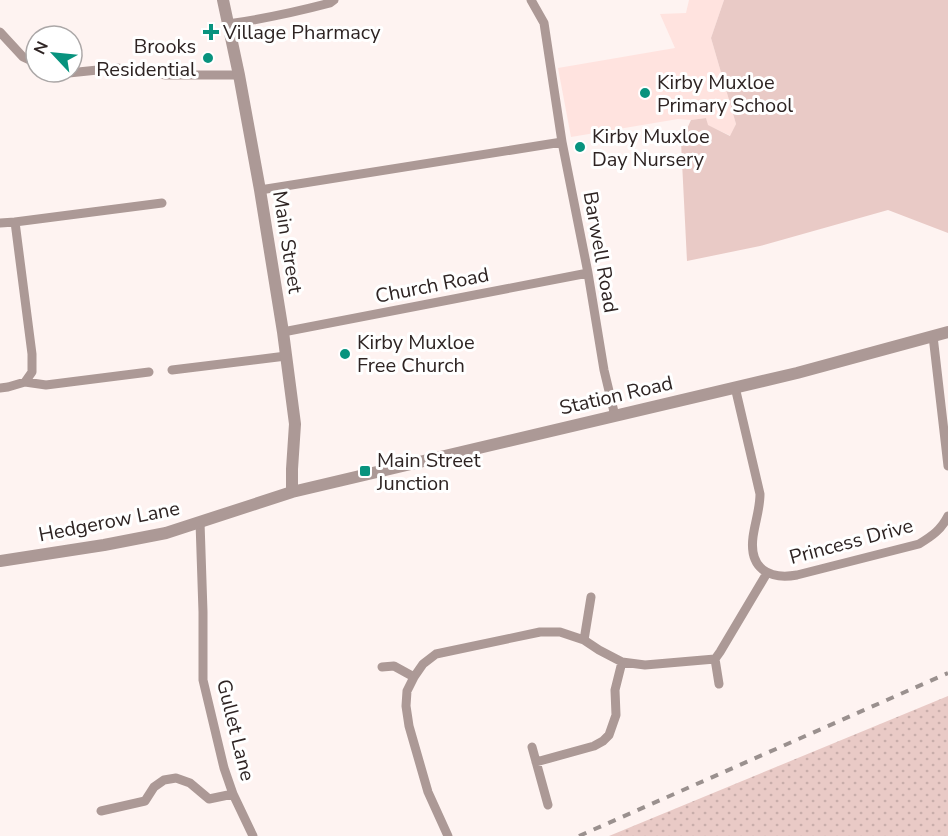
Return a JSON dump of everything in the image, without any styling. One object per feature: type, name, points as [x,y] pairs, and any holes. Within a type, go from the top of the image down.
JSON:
[{"type":"street","name":"Main Street","points":[[223,0],[260,190],[283,332],[295,424],[292,492]]},
{"type":"street","points":[[228,24],[263,20],[294,13],[334,0]]},
{"type":"street","name":"Barwell Road","points":[[531,0],[544,23],[562,142],[588,273],[604,370],[615,416]]},
{"type":"street","points":[[0,32],[24,57]]},
{"type":"street","points":[[84,72],[117,68],[166,75],[239,75]]},
{"type":"street","points":[[260,190],[562,142]]},
{"type":"street","points":[[0,223],[162,203]]},
{"type":"street","points":[[15,222],[32,354],[32,372],[25,382]]},
{"type":"street","name":"Church Road","points":[[283,332],[588,273]]},
{"type":"street","name":"Station Road","points":[[292,492],[836,363],[948,332]]},
{"type":"street","points":[[933,336],[948,466]]},
{"type":"street","points":[[172,370],[286,356]]},
{"type":"street","points":[[0,388],[25,382],[46,385],[149,372]]},
{"type":"street","name":"Princess Drive","points":[[735,387],[760,494],[752,540],[753,552],[758,566],[767,573],[784,577],[797,575],[919,544],[932,537],[942,527],[948,516]]},
{"type":"street","name":"Hedgerow Lane","points":[[0,561],[166,533],[292,492]]},
{"type":"street","name":"Gullet Lane","points":[[200,522],[203,680],[224,768],[253,836]]},
{"type":"street","points":[[719,684],[715,659],[767,573]]},
{"type":"street","points":[[584,640],[591,597]]},
{"type":"street","points":[[448,836],[428,792],[409,726],[406,706],[407,691],[414,677],[423,664],[436,654],[540,633],[560,632],[584,640],[622,662],[645,665],[715,659]]},
{"type":"street","points":[[536,762],[594,746],[609,735],[616,715],[615,690],[622,662]]},
{"type":"street","points":[[382,667],[394,666],[414,677]]},
{"type":"street","points":[[532,747],[548,805]]},
{"type":"street","points":[[101,810],[145,801],[154,787],[164,780],[176,778],[190,783],[209,799],[234,794]]},
{"type":"shaded area","name":"Kirby Muxloe Primary School","points":[[689,0],[724,0],[711,38],[736,124],[731,136],[707,125],[706,118],[678,119],[571,137],[558,68],[675,48],[660,14],[686,13]]},
{"type":"shaded area","points":[[724,0],[948,0],[948,233],[888,210],[760,246],[687,261],[681,142],[691,120],[706,118],[708,125],[730,136],[736,124],[711,38]]},
{"type":"shaded area","points":[[948,696],[948,836],[609,836]]},
{"type":"railway","points":[[579,836],[948,673]]},
{"type":"place","name":"Village Pharmacy","points":[[211,32]]},
{"type":"place","name":"Brooks Residential","points":[[208,58]]},
{"type":"place","name":"Kirby Muxloe Primary School","points":[[645,93]]},
{"type":"place","name":"Kirby Muxloe Day Nursery","points":[[580,147]]},
{"type":"place","name":"Kirby Muxloe Free Church","points":[[345,354]]},
{"type":"place","name":"Main Street Junction","points":[[365,471]]}]
